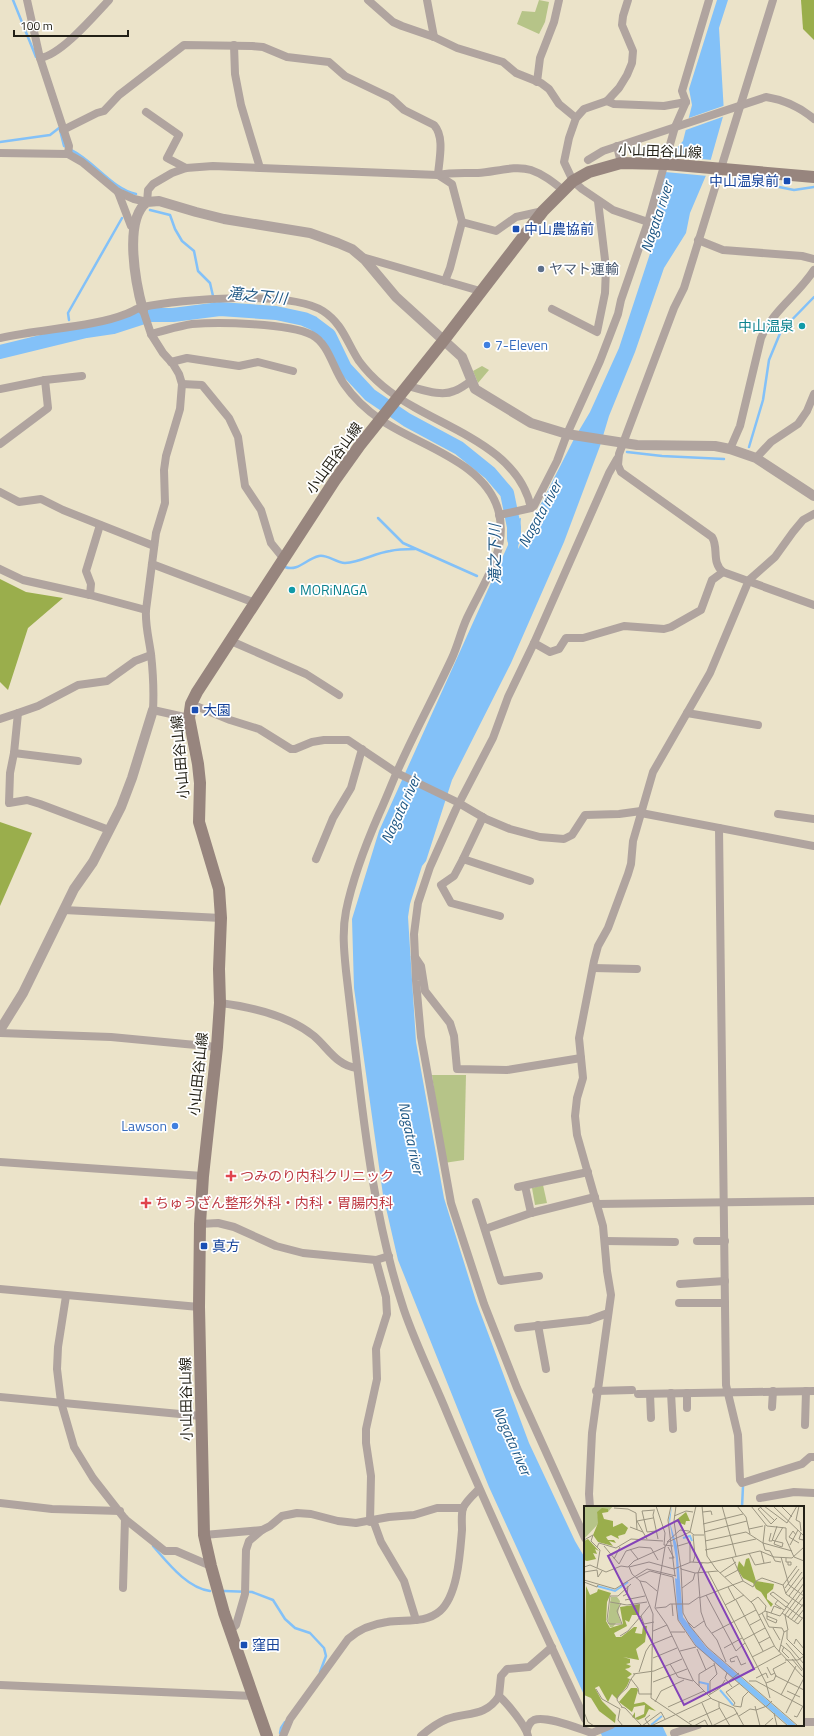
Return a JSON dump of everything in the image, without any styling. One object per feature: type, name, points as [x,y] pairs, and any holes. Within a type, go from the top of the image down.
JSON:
[{"type":"main road","name":"小山田谷山線","points":[[267,1736],[224,1613],[210,1566],[204,1534],[199,1307],[200,1224],[203,1176],[217,1047],[220,1003],[219,969],[222,918],[219,889],[199,822],[199,776],[189,718],[191,704],[197,692],[284,558],[339,474],[360,445],[444,340],[480,291],[543,211],[573,181],[595,169],[620,163],[666,164],[814,177]]},
{"type":"street","points":[[27,0],[40,58],[69,151],[118,192],[134,199],[147,202],[159,201],[224,219],[310,233],[338,242],[362,257],[480,291]]},
{"type":"street","points":[[40,58],[47,57],[59,50],[92,19],[109,0]]},
{"type":"street","points":[[368,0],[393,22],[434,37],[457,48],[503,62],[516,73],[549,89],[559,104],[576,118]]},
{"type":"street","points":[[426,0],[434,37]]},
{"type":"street","points":[[537,82],[540,58],[554,22],[558,0]]},
{"type":"street","points":[[628,0],[622,25],[633,51],[632,63],[619,88],[607,102],[584,109],[576,118],[569,138],[564,162],[573,181],[598,201],[621,214],[648,222]]},
{"type":"street","points":[[499,515],[531,508],[538,501],[600,361],[618,314],[621,300],[648,222],[666,164],[675,127],[686,102],[682,91],[709,0]]},
{"type":"street","points":[[773,0],[684,288],[674,308],[622,442],[618,465],[621,472],[714,539],[717,565],[723,572],[814,605]]},
{"type":"street","points":[[63,130],[104,111],[119,95],[184,45],[234,45],[263,47],[287,57],[329,62],[345,76],[391,98],[404,110],[434,125],[438,129],[440,143],[438,175]]},
{"type":"street","points":[[234,45],[235,74],[241,106],[260,168]]},
{"type":"street","points":[[588,160],[603,151],[617,146],[766,97],[798,107],[814,119]]},
{"type":"street","points":[[607,102],[614,104],[664,106],[686,102]]},
{"type":"street","points":[[146,112],[179,136],[167,158],[186,168]]},
{"type":"street","points":[[617,146],[620,163]]},
{"type":"street","points":[[0,153],[69,151]]},
{"type":"street","points":[[217,1047],[111,1037],[0,1032],[32,975],[74,889],[93,862],[121,807],[132,778],[153,710],[151,655],[146,622],[146,610],[154,546],[164,503],[164,470],[166,456],[180,409],[182,384],[179,374],[163,353],[150,332],[142,309],[135,274],[134,228],[140,210],[147,202],[148,190],[153,184],[172,173],[186,168],[214,166],[438,175],[451,172],[478,173],[522,169],[538,173],[563,190]]},
{"type":"street","points":[[438,175],[452,184],[462,222],[450,268],[445,281]]},
{"type":"street","points":[[118,192],[130,226],[134,228]]},
{"type":"street","points":[[552,310],[597,332],[605,294],[606,268],[598,201]]},
{"type":"street","points":[[462,222],[496,231],[516,217],[543,211]]},
{"type":"street","points":[[698,240],[723,250],[802,256],[814,259]]},
{"type":"street","points":[[362,257],[396,297],[462,357],[475,389],[531,423],[567,434],[637,445],[714,446],[730,449],[756,458],[814,496]]},
{"type":"street","points":[[730,449],[740,426],[765,328],[778,310],[804,284],[814,270]]},
{"type":"street","points":[[0,338],[16,334],[93,323],[142,309],[178,302],[209,299],[274,299],[300,302],[322,311],[341,328],[359,361],[367,371],[398,398],[489,448],[512,471],[526,491],[530,499],[531,508]]},
{"type":"street","points":[[150,332],[196,324],[250,325],[286,328],[317,337],[327,352],[343,384],[358,400],[382,419],[460,463],[488,490],[497,506],[501,527],[500,543],[490,571],[468,616],[455,652],[397,773],[366,844],[344,918],[343,944],[357,1068],[373,1176],[382,1230],[403,1307],[416,1342],[478,1489],[584,1717]]},
{"type":"street","points":[[171,362],[187,358],[239,366],[258,362],[292,371]]},
{"type":"street","points":[[0,389],[45,380],[82,376]]},
{"type":"street","points":[[0,444],[48,408],[45,380]]},
{"type":"street","points":[[408,386],[432,392],[447,393],[454,392],[471,382]]},
{"type":"street","points":[[182,384],[202,385],[229,418],[238,437],[245,486],[261,510],[271,543],[284,558]]},
{"type":"street","points":[[756,458],[771,442],[798,424],[807,411],[814,394]]},
{"type":"street","points":[[584,1536],[517,1388],[484,1304],[451,1203],[421,1037],[414,934],[416,912],[423,885],[458,802],[493,738],[508,697],[534,643],[603,487],[618,459]]},
{"type":"street","points":[[0,492],[19,502],[41,499],[154,546]]},
{"type":"street","points":[[590,1506],[589,1494],[592,1433],[596,1391],[611,1295],[607,1271],[603,1226],[577,1135],[575,1116],[577,1098],[583,1078],[579,1038],[593,968],[598,946],[608,928],[628,874],[633,841],[653,772],[710,673],[748,580],[775,557],[803,520],[814,514]]},
{"type":"street","points":[[90,595],[91,584],[86,571],[100,524]]},
{"type":"street","points":[[152,564],[256,603]]},
{"type":"street","points":[[0,569],[23,580],[90,595],[146,610]]},
{"type":"street","points":[[534,643],[550,652],[559,649],[566,638],[582,638],[617,627],[624,626],[664,629],[671,627],[701,610],[712,580],[723,572]]},
{"type":"street","points":[[231,641],[306,674],[339,694]]},
{"type":"street","points":[[0,719],[38,706],[78,685],[107,682],[135,661],[151,655]]},
{"type":"street","points":[[191,704],[230,720],[259,728],[291,749],[295,749],[312,742],[324,740],[348,740],[397,773],[458,802],[483,817],[510,829],[540,836],[564,839],[572,835],[585,815],[641,812],[814,846]]},
{"type":"street","points":[[153,710],[189,718]]},
{"type":"street","points":[[18,713],[14,753],[10,773],[9,804],[27,800],[109,830]]},
{"type":"street","points":[[687,713],[758,725]]},
{"type":"street","points":[[316,859],[333,818],[351,788],[362,749]]},
{"type":"street","points":[[14,753],[78,761]]},
{"type":"street","points":[[778,814],[814,819]]},
{"type":"street","points":[[483,817],[454,876],[441,885],[451,903],[500,916]]},
{"type":"street","points":[[720,828],[726,1385],[738,1435],[742,1483],[802,1464],[810,1457],[814,1457]]},
{"type":"street","points":[[463,859],[530,881]]},
{"type":"street","points":[[64,910],[222,918]]},
{"type":"street","points":[[415,957],[421,966],[426,991],[450,1023],[454,1036],[457,1069],[507,1070],[581,1058]]},
{"type":"street","points":[[593,968],[637,969]]},
{"type":"street","points":[[220,1003],[255,1008],[277,1016],[313,1036],[342,1064],[350,1068],[357,1068]]},
{"type":"street","points":[[0,1162],[203,1176]]},
{"type":"street","points":[[531,1213],[522,1187],[588,1172]]},
{"type":"street","points":[[485,1229],[531,1213],[596,1200],[724,1202],[814,1201]]},
{"type":"street","points":[[476,1202],[501,1280],[539,1276]]},
{"type":"street","points":[[200,1224],[218,1223],[234,1227],[290,1251],[376,1260],[389,1256]]},
{"type":"street","points":[[605,1241],[676,1242]]},
{"type":"street","points":[[697,1242],[724,1242]]},
{"type":"street","points":[[376,1260],[386,1297],[388,1314],[376,1350],[377,1379],[366,1429],[366,1443],[371,1476],[371,1521],[381,1542],[404,1581],[416,1620]]},
{"type":"street","points":[[680,1284],[725,1282]]},
{"type":"street","points":[[0,1290],[199,1307]]},
{"type":"street","points":[[66,1296],[58,1347],[57,1369],[61,1402],[74,1447],[80,1459],[125,1519],[166,1551],[176,1551],[210,1566]]},
{"type":"street","points":[[679,1303],[725,1303]]},
{"type":"street","points":[[518,1328],[589,1320],[608,1313]]},
{"type":"street","points":[[538,1325],[546,1369]]},
{"type":"street","points":[[596,1391],[650,1394],[810,1391],[805,1425]]},
{"type":"street","points":[[772,1408],[773,1392]]},
{"type":"street","points":[[671,1393],[672,1429]]},
{"type":"street","points":[[687,1393],[688,1408]]},
{"type":"street","points":[[650,1394],[651,1418]]},
{"type":"street","points":[[0,1397],[201,1416]]},
{"type":"street","points":[[283,1736],[298,1708],[348,1639],[355,1633],[373,1625],[387,1622],[425,1620],[434,1616],[448,1602],[452,1593],[458,1563],[463,1508],[478,1489]]},
{"type":"street","points":[[760,1498],[794,1492],[814,1493]]},
{"type":"street","points":[[0,1503],[52,1509],[120,1511]]},
{"type":"street","points":[[231,1630],[236,1625],[245,1591],[246,1550],[249,1541],[282,1516],[297,1513],[311,1514],[338,1521],[356,1523],[414,1515],[437,1508],[463,1508]]},
{"type":"street","points":[[123,1588],[125,1519]]},
{"type":"street","points":[[204,1534],[262,1530]]},
{"type":"street","points":[[421,1736],[432,1726],[447,1719],[479,1713],[494,1704],[499,1696],[500,1683],[504,1671],[507,1669],[529,1667],[552,1647]]},
{"type":"street","points":[[0,1685],[253,1696]]},
{"type":"street","points":[[499,1696],[507,1704],[527,1733]]},
{"type":"street","points":[[527,1733],[532,1722],[544,1719],[592,1735],[609,1726]]},
{"type":"street","points":[[673,1731],[689,1726]]},
{"type":"green space","points":[[539,0],[549,2],[545,22],[539,34],[517,24],[522,11],[535,12]]},
{"type":"green space","points":[[801,0],[814,0],[814,40],[803,29]]},
{"type":"green space","points":[[482,366],[489,370],[478,383],[473,371]]},
{"type":"green space","points":[[0,579],[26,592],[63,598],[28,628],[8,690],[0,682]]},
{"type":"green space","points":[[0,822],[32,833],[0,906]]},
{"type":"green space","points":[[432,1075],[466,1075],[464,1160],[444,1163]]},
{"type":"green space","points":[[543,1185],[547,1203],[535,1205],[532,1188]]},
{"type":"water","name":"Nagata river","points":[[717,0],[728,0],[719,28],[724,113],[707,173],[690,213],[686,233],[664,268],[635,352],[609,416],[600,446],[564,542],[511,663],[452,780],[426,861],[422,866],[410,904],[408,917],[416,1042],[444,1198],[476,1301],[529,1443],[575,1541],[584,1556],[584,1695],[489,1487],[398,1260],[383,1195],[354,988],[352,919],[379,831],[508,545],[509,521],[521,518],[518,549],[574,439],[590,412],[619,348],[662,217],[657,205],[666,170],[674,151],[683,141],[692,105],[689,89]]},
{"type":"water","points":[[597,1726],[662,1726],[667,1736],[602,1736]]},
{"type":"pier","points":[[726,105],[725,116],[683,131],[686,119]]},
{"type":"pier","points":[[670,156],[712,160],[708,176],[665,172]]},
{"type":"waterway","points":[[13,0],[36,57]]},
{"type":"waterway","points":[[0,142],[50,135],[59,128]]},
{"type":"waterway","points":[[60,130],[64,146],[66,147]]},
{"type":"waterway","points":[[71,150],[119,187],[136,194]]},
{"type":"waterway","points":[[774,186],[794,190],[814,187]]},
{"type":"waterway","points":[[150,210],[170,215],[175,229],[182,241],[194,251],[198,271],[210,283],[216,309]]},
{"type":"waterway","points":[[69,320],[68,313],[122,218]]},
{"type":"waterway","points":[[749,447],[763,400],[769,360],[781,331],[814,297]]},
{"type":"waterway","name":"滝之下川","points":[[0,352],[86,331],[113,327],[150,315],[173,315],[220,309],[276,313],[304,319],[313,323],[329,335],[345,368],[370,395],[407,420],[459,448],[490,473],[507,493],[514,527],[514,539]]},
{"type":"waterway","points":[[627,452],[662,456],[724,459]]},
{"type":"waterway","points":[[378,518],[403,543],[477,576]]},
{"type":"waterway","points":[[285,567],[298,567],[319,556],[325,556],[338,562],[345,563],[357,561],[384,552],[399,549],[415,549]]},
{"type":"waterway","points":[[742,1506],[743,1486]]},
{"type":"waterway","points":[[153,1546],[178,1574],[194,1585],[210,1591]]},
{"type":"waterway","points":[[224,1591],[252,1592],[273,1600],[285,1619],[295,1628],[310,1633],[324,1648],[326,1656],[320,1672]]},
{"type":"waterway","points":[[280,1733],[285,1722]]},
{"type":"place","name":"中山温泉前","points":[[787,181]]},
{"type":"place","name":"中山農協前","points":[[516,229]]},
{"type":"place","name":"ヤマト運輸","points":[[541,269]]},
{"type":"place","name":"中山温泉","points":[[802,326]]},
{"type":"place","name":"7-Eleven","points":[[487,345]]},
{"type":"place","name":"MORiNAGA","points":[[292,590]]},
{"type":"place","name":"大園","points":[[195,710]]},
{"type":"place","name":"Lawson","points":[[175,1126]]},
{"type":"place","name":"つみのり内科クリニック","points":[[231,1176]]},
{"type":"place","name":"ちゅうざん整形外科・内科・胃腸内科","points":[[146,1203]]},
{"type":"place","name":"真方","points":[[204,1246]]},
{"type":"place","name":"窪田","points":[[244,1645]]}]
